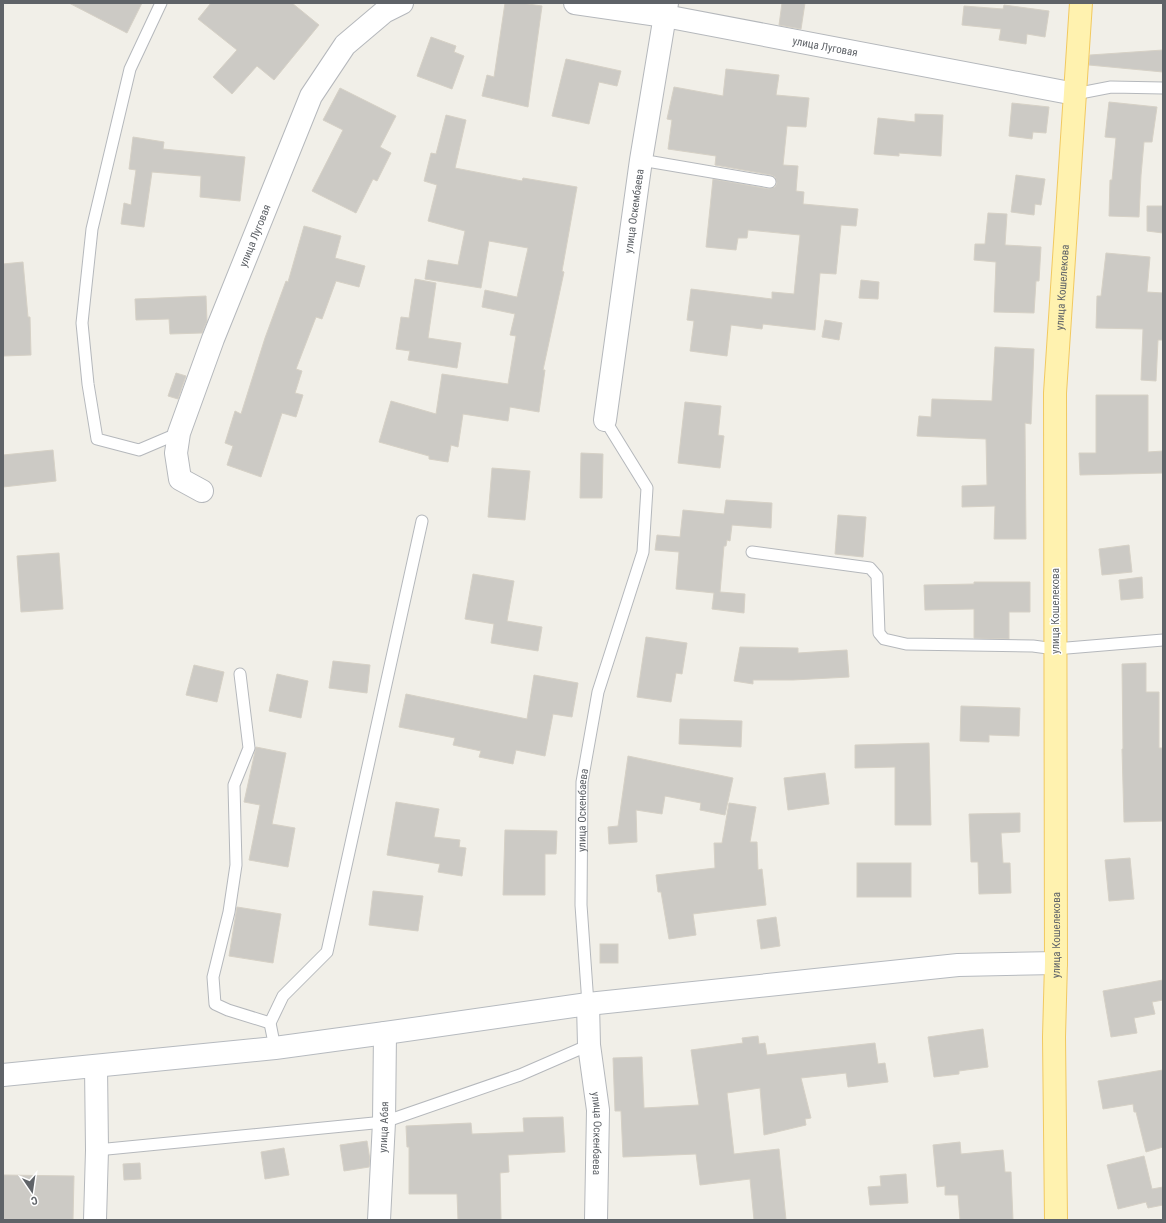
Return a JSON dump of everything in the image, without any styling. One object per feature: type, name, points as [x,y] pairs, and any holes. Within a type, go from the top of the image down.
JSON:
[{"type":"main road","name":"улица Кошелекова","points":[[1056,1220],[1054,1037],[1056,963],[1055,393],[1081,3]]},
{"type":"street","name":"улица Луговая","points":[[202,491],[180,479],[176,453],[179,432],[212,339],[311,96],[345,45],[384,12],[402,3]]},
{"type":"street","name":"улица Луговая","points":[[575,3],[666,9],[1075,94]]},
{"type":"street","name":"улица Оскембаева","points":[[605,420],[640,160],[666,9]]},
{"type":"street","points":[[3,1075],[275,1048],[385,1034],[588,1004],[958,966],[1056,963]]},
{"type":"street","name":"улица Оскенбаева","points":[[588,1004],[588,1045],[598,1110],[596,1220]]},
{"type":"street","name":"улица Абая","points":[[379,1220],[384,1122],[385,1034]]},
{"type":"street","points":[[95,1220],[97,1150],[96,1066]]},
{"type":"lane","points":[[161,3],[130,69],[92,229],[82,323],[88,384],[97,439],[139,450],[179,432]]},
{"type":"lane","points":[[1075,94],[1111,87],[1163,88]]},
{"type":"lane","points":[[640,160],[770,182]]},
{"type":"lane","name":"улица Оскенбаева","points":[[588,1004],[581,905],[582,782],[598,692],[644,552],[647,488],[605,420]]},
{"type":"lane","points":[[275,1048],[270,1023],[283,996],[327,952],[422,521]]},
{"type":"lane","points":[[752,552],[870,568],[877,576],[879,633],[884,638],[906,644],[1033,646],[1055,649],[1163,640]]},
{"type":"lane","points":[[240,674],[249,748],[234,785],[236,865],[229,912],[213,977],[216,1004],[228,1010],[270,1023]]},
{"type":"lane","points":[[97,1150],[384,1122],[520,1075],[588,1045]]},
{"type":"building","points":[[69,3],[142,3],[127,33]]},
{"type":"building","points":[[211,3],[292,3],[319,25],[274,80],[257,66],[232,94],[213,77],[237,50],[198,19]]},
{"type":"building","points":[[505,3],[521,3],[542,6],[528,107],[482,96],[487,75],[494,77]]},
{"type":"building","points":[[782,3],[805,3],[801,29],[779,25]]},
{"type":"building","points":[[1004,5],[1049,11],[1045,37],[1027,34],[1026,44],[999,40],[1001,29],[962,25],[964,6],[1003,9]]},
{"type":"building","points":[[431,37],[456,46],[454,52],[464,56],[452,89],[417,76]]},
{"type":"building","points":[[1163,50],[1163,72],[1089,65],[1090,55]]},
{"type":"building","points":[[566,59],[621,71],[617,86],[599,82],[589,124],[552,116]]},
{"type":"building","points":[[726,69],[779,75],[776,95],[809,98],[806,127],[787,126],[783,165],[798,166],[796,191],[804,192],[803,204],[858,209],[856,226],[841,225],[836,274],[820,273],[815,330],[763,324],[762,329],[731,325],[727,356],[690,351],[694,321],[687,320],[691,289],[772,299],[772,292],[794,294],[800,235],[748,230],[747,238],[738,238],[736,250],[706,247],[713,179],[769,189],[775,187],[777,183],[775,177],[771,175],[715,165],[716,156],[668,149],[672,120],[667,119],[674,87],[723,96]]},
{"type":"building","points":[[340,88],[396,116],[380,147],[391,153],[377,181],[373,179],[356,213],[312,191],[343,130],[323,120]]},
{"type":"building","points":[[1109,102],[1157,107],[1152,142],[1144,142],[1139,217],[1109,216],[1110,180],[1112,180],[1116,138],[1105,137]]},
{"type":"building","points":[[1012,103],[1049,107],[1046,133],[1033,132],[1032,139],[1009,136]]},
{"type":"building","points":[[915,114],[943,115],[941,156],[899,153],[899,156],[874,154],[878,118],[915,122]]},
{"type":"building","points":[[446,115],[466,120],[455,168],[522,181],[523,178],[577,187],[562,271],[564,272],[543,370],[545,370],[539,412],[510,407],[508,421],[463,414],[458,447],[451,445],[448,462],[429,459],[429,456],[379,442],[391,401],[436,414],[442,374],[508,384],[516,336],[510,335],[515,314],[482,307],[485,290],[517,297],[528,248],[489,241],[481,288],[425,279],[428,260],[458,265],[465,231],[428,221],[437,185],[424,181],[431,153],[436,154]]},
{"type":"building","points":[[133,137],[164,142],[163,149],[245,157],[240,201],[200,197],[201,176],[152,172],[144,227],[121,224],[124,203],[131,205],[136,170],[129,169]]},
{"type":"building","points":[[1016,175],[1045,179],[1041,205],[1035,204],[1034,215],[1011,212]]},
{"type":"building","points":[[1147,206],[1163,206],[1163,233],[1147,231]]},
{"type":"building","points":[[988,213],[1007,214],[1005,245],[1041,247],[1039,281],[1036,281],[1034,313],[994,312],[996,262],[974,260],[975,244],[985,244]]},
{"type":"building","points":[[304,226],[341,236],[335,258],[365,266],[359,287],[336,281],[322,319],[316,317],[296,369],[302,371],[295,393],[303,395],[296,417],[282,413],[261,477],[227,465],[233,446],[225,443],[235,411],[241,414],[265,338],[286,281],[288,282]]},
{"type":"building","points":[[1106,253],[1150,257],[1147,292],[1163,293],[1163,340],[1158,340],[1156,381],[1141,380],[1143,329],[1096,328],[1097,296],[1101,296]]},
{"type":"building","points":[[23,262],[28,317],[30,317],[31,355],[3,356],[3,264]]},
{"type":"building","points":[[415,279],[436,283],[428,338],[461,343],[457,368],[408,360],[410,351],[396,349],[401,317],[409,318]]},
{"type":"building","points":[[861,280],[879,282],[878,299],[859,298]]},
{"type":"building","points":[[206,296],[207,321],[202,333],[170,334],[169,319],[136,320],[135,299]]},
{"type":"building","points":[[825,320],[842,323],[839,340],[822,337]]},
{"type":"building","points":[[995,347],[1034,349],[1031,424],[1025,423],[1026,539],[994,539],[995,506],[962,507],[962,486],[987,485],[986,439],[917,436],[919,416],[931,417],[932,399],[992,401]]},
{"type":"building","points":[[176,373],[186,376],[178,399],[168,396]]},
{"type":"building","points":[[1096,395],[1148,395],[1148,452],[1163,451],[1163,473],[1080,475],[1079,453],[1096,453]]},
{"type":"building","points":[[685,402],[721,406],[718,435],[724,436],[720,468],[678,463]]},
{"type":"building","points":[[53,450],[56,481],[3,487],[3,455]]},
{"type":"building","points":[[581,453],[603,454],[602,498],[580,498]]},
{"type":"building","points":[[492,468],[530,471],[525,520],[488,517]]},
{"type":"building","points":[[726,500],[772,503],[771,528],[732,525],[730,541],[727,540],[726,546],[724,546],[720,592],[745,594],[744,613],[712,609],[714,593],[676,589],[679,552],[655,550],[657,535],[680,537],[683,510],[724,514]]},
{"type":"building","points":[[838,515],[866,517],[863,557],[835,554]]},
{"type":"building","points":[[1129,545],[1132,572],[1102,575],[1099,549]]},
{"type":"building","points":[[59,553],[63,609],[21,612],[17,556]]},
{"type":"building","points":[[473,574],[514,581],[507,621],[542,627],[538,651],[491,643],[494,624],[465,619]]},
{"type":"building","points":[[1142,577],[1143,598],[1121,600],[1119,580]]},
{"type":"building","points":[[974,582],[1030,582],[1030,612],[1009,612],[1009,639],[974,638],[974,609],[925,610],[924,585],[974,584]]},
{"type":"building","points":[[646,637],[687,643],[682,674],[676,673],[671,702],[637,697]]},
{"type":"building","points":[[740,647],[798,648],[798,653],[847,650],[849,677],[793,680],[753,680],[753,684],[734,681]]},
{"type":"building","points":[[333,661],[370,665],[367,693],[329,688]]},
{"type":"building","points":[[1146,663],[1146,692],[1159,692],[1159,748],[1163,748],[1163,821],[1124,822],[1122,664]]},
{"type":"building","points":[[194,665],[224,672],[217,702],[186,695]]},
{"type":"building","points":[[277,674],[308,681],[301,718],[269,711]]},
{"type":"building","points":[[534,675],[578,683],[572,717],[553,714],[545,756],[516,750],[513,764],[479,757],[481,751],[453,745],[455,738],[399,727],[406,694],[527,719]]},
{"type":"building","points":[[961,706],[1020,708],[1019,736],[989,735],[989,742],[960,741]]},
{"type":"building","points":[[680,719],[742,721],[741,747],[679,744]]},
{"type":"building","points":[[929,743],[931,825],[895,825],[895,767],[855,768],[855,745]]},
{"type":"building","points":[[256,747],[286,753],[272,824],[295,828],[288,867],[249,860],[260,805],[244,802]]},
{"type":"building","points":[[628,756],[733,778],[725,815],[700,810],[701,803],[665,796],[662,814],[636,810],[637,842],[609,844],[608,827],[618,826]]},
{"type":"building","points":[[825,773],[829,804],[788,810],[784,778]]},
{"type":"building","points":[[396,802],[439,809],[434,837],[460,840],[459,847],[466,848],[462,876],[438,872],[440,864],[387,855]]},
{"type":"building","points":[[729,803],[756,807],[750,842],[757,842],[758,870],[762,869],[766,905],[693,914],[696,935],[669,939],[661,892],[658,892],[656,875],[715,868],[714,843],[722,843]]},
{"type":"building","points":[[1020,813],[1020,832],[1001,833],[1003,863],[1010,863],[1011,893],[979,894],[978,862],[971,862],[969,814]]},
{"type":"building","points":[[505,830],[557,831],[556,854],[545,854],[545,895],[503,895]]},
{"type":"building","points":[[1130,858],[1134,899],[1109,901],[1105,860]]},
{"type":"building","points":[[857,863],[911,863],[911,897],[857,897]]},
{"type":"building","points":[[373,891],[423,896],[418,931],[369,925]]},
{"type":"building","points":[[237,907],[281,914],[273,963],[229,956]]},
{"type":"building","points":[[776,917],[780,946],[761,949],[757,920]]},
{"type":"building","points":[[600,944],[618,944],[618,963],[600,963]]},
{"type":"building","points":[[1163,980],[1163,1000],[1152,1002],[1155,1014],[1134,1018],[1137,1033],[1111,1037],[1103,991]]},
{"type":"building","points":[[983,1029],[988,1067],[959,1071],[959,1074],[934,1077],[928,1037]]},
{"type":"building","points":[[758,1036],[759,1044],[765,1043],[767,1055],[875,1043],[878,1064],[885,1063],[888,1082],[848,1087],[846,1073],[801,1078],[811,1118],[805,1119],[806,1125],[764,1135],[760,1088],[727,1093],[734,1154],[779,1149],[786,1220],[754,1220],[750,1179],[700,1185],[696,1154],[623,1157],[621,1111],[615,1111],[613,1058],[642,1057],[644,1108],[699,1105],[691,1050],[743,1043],[742,1038]]},
{"type":"building","points":[[1163,1070],[1163,1147],[1146,1152],[1133,1104],[1103,1109],[1098,1081]]},
{"type":"building","points":[[563,1117],[565,1152],[508,1155],[509,1172],[500,1173],[501,1220],[458,1220],[457,1194],[409,1194],[409,1147],[407,1147],[406,1126],[471,1123],[472,1134],[524,1132],[523,1118]]},
{"type":"building","points":[[367,1141],[370,1160],[369,1167],[344,1171],[340,1145]]},
{"type":"building","points":[[960,1142],[961,1154],[1003,1150],[1005,1172],[1011,1172],[1013,1220],[960,1220],[958,1195],[945,1195],[945,1186],[937,1187],[933,1145]]},
{"type":"building","points":[[284,1148],[289,1175],[265,1179],[261,1152]]},
{"type":"building","points":[[1144,1156],[1152,1189],[1163,1187],[1163,1205],[1148,1208],[1146,1202],[1118,1209],[1107,1165]]},
{"type":"building","points":[[140,1163],[141,1179],[124,1180],[123,1164]]},
{"type":"building","points":[[906,1174],[908,1203],[870,1205],[868,1187],[881,1186],[880,1176]]},
{"type":"building","points":[[3,1175],[74,1176],[73,1220],[3,1220]]}]
